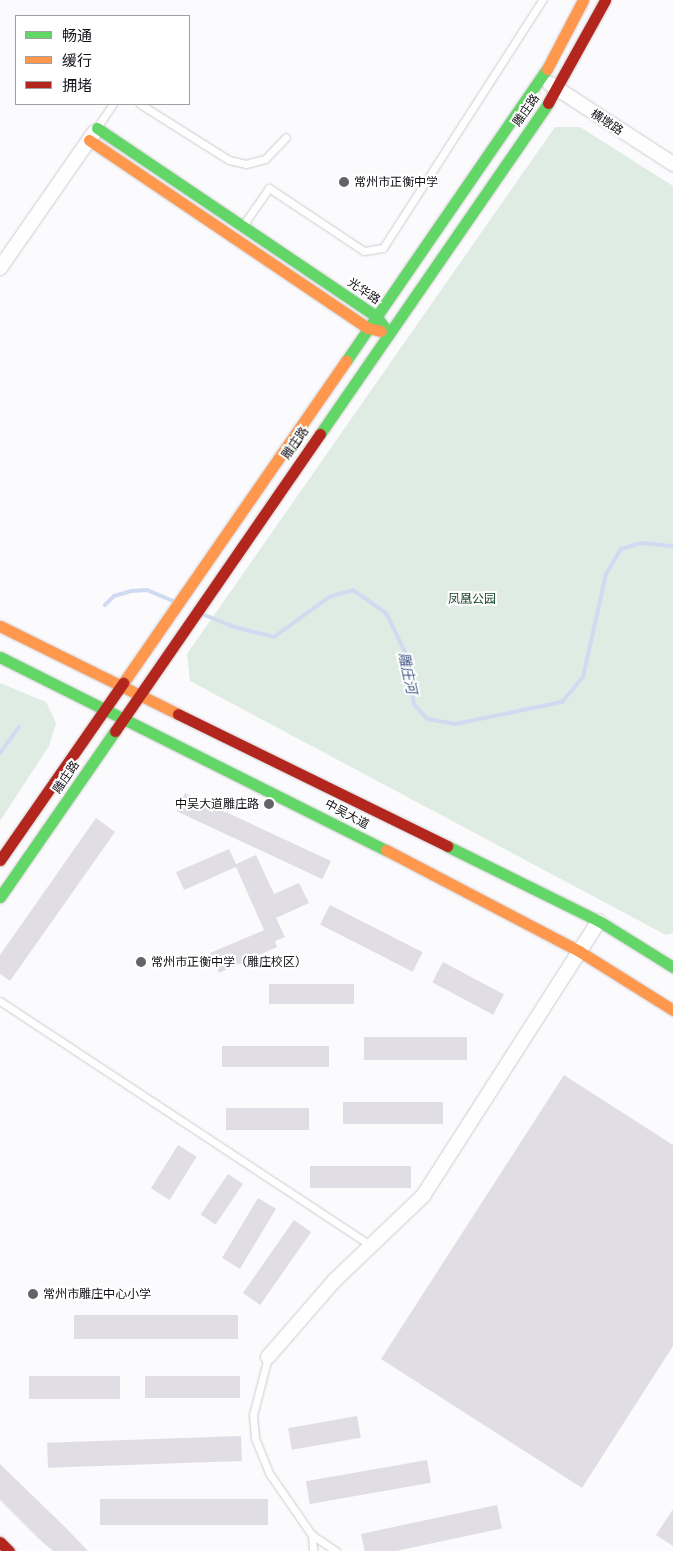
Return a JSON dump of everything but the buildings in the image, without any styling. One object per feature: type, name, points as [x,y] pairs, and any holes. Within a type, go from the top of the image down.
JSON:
[{"type":"main road","name":"雕庄路","points":[[0,860],[542,79],[583,0]]},
{"type":"main road","name":"雕庄路","points":[[0,897],[200,604],[557,90],[605,0]]},
{"type":"main road","name":"光华路","points":[[97,128],[376,316],[388,333]]},
{"type":"main road","points":[[88,140],[368,328],[388,333]]},
{"type":"main road","name":"中吴大道","points":[[0,626],[599,921],[673,967]]},
{"type":"main road","name":"中吴大道","points":[[0,657],[283,796],[579,951],[673,1010]]},
{"type":"main road","points":[[0,1542],[9,1551]]},
{"type":"street","name":"横墩路","points":[[542,79],[673,164]]},
{"type":"street","points":[[0,268],[97,128]]},
{"type":"street","points":[[268,1357],[335,1280],[423,1196],[599,921]]},
{"type":"lane","points":[[242,226],[269,188],[364,251],[383,248],[542,0]]},
{"type":"lane","points":[[97,128],[112,105]]},
{"type":"lane","points":[[142,105],[229,160],[246,164],[265,159],[286,137]]},
{"type":"lane","points":[[0,1001],[371,1246]]},
{"type":"lane","points":[[268,1357],[253,1415],[255,1438],[269,1473],[312,1535],[336,1551]]},
{"type":"lane","points":[[312,1535],[313,1551]]},
{"type":"green space","name":"凤凰公园","points":[[555,127],[580,127],[673,186],[673,933],[666,935],[190,681],[187,654]]},
{"type":"green space","points":[[0,683],[46,702],[56,723],[49,746],[0,821]]},
{"type":"waterway","name":"雕庄河","points":[[202,614],[231,626],[274,637],[329,597],[353,590],[386,613],[405,652],[414,704],[427,719],[455,724],[562,702],[583,677],[606,574],[621,549],[642,543],[673,546]]},
{"type":"waterway","name":"雕庄河","points":[[105,605],[114,596],[132,591],[147,590],[173,601]]},
{"type":"waterway","name":"雕庄河","points":[[0,753],[19,727]]},
{"type":"traffic: fast","points":[[346,361],[547,69]]},
{"type":"traffic: fast","points":[[320,434],[548,103]]},
{"type":"traffic: fast","points":[[97,128],[376,316],[384,327]]},
{"type":"traffic: fast","points":[[0,657],[386,850]]},
{"type":"traffic: fast","points":[[0,897],[115,731]]},
{"type":"traffic: fast","points":[[447,846],[599,921],[673,967]]},
{"type":"traffic: slow","points":[[547,69],[583,0]]},
{"type":"traffic: slow","points":[[89,140],[368,328],[381,331]]},
{"type":"traffic: slow","points":[[123,683],[346,361]]},
{"type":"traffic: slow","points":[[0,626],[178,714]]},
{"type":"traffic: slow","points":[[386,850],[579,951],[673,1010]]},
{"type":"traffic: jam","points":[[548,103],[605,0]]},
{"type":"traffic: jam","points":[[115,731],[320,434]]},
{"type":"traffic: jam","points":[[0,860],[123,683]]},
{"type":"traffic: jam","points":[[178,714],[447,846]]},
{"type":"traffic: jam","points":[[0,1542],[9,1551]]},
{"type":"place","name":"常州市正衡中学","points":[[344,182]]},
{"type":"place","name":"中吴大道雕庄路","points":[[269,804]]},
{"type":"place","name":"常州市正衡中学（雕庄校区）","points":[[141,962]]},
{"type":"place","name":"常州市雕庄中心小学","points":[[33,1294]]}]
